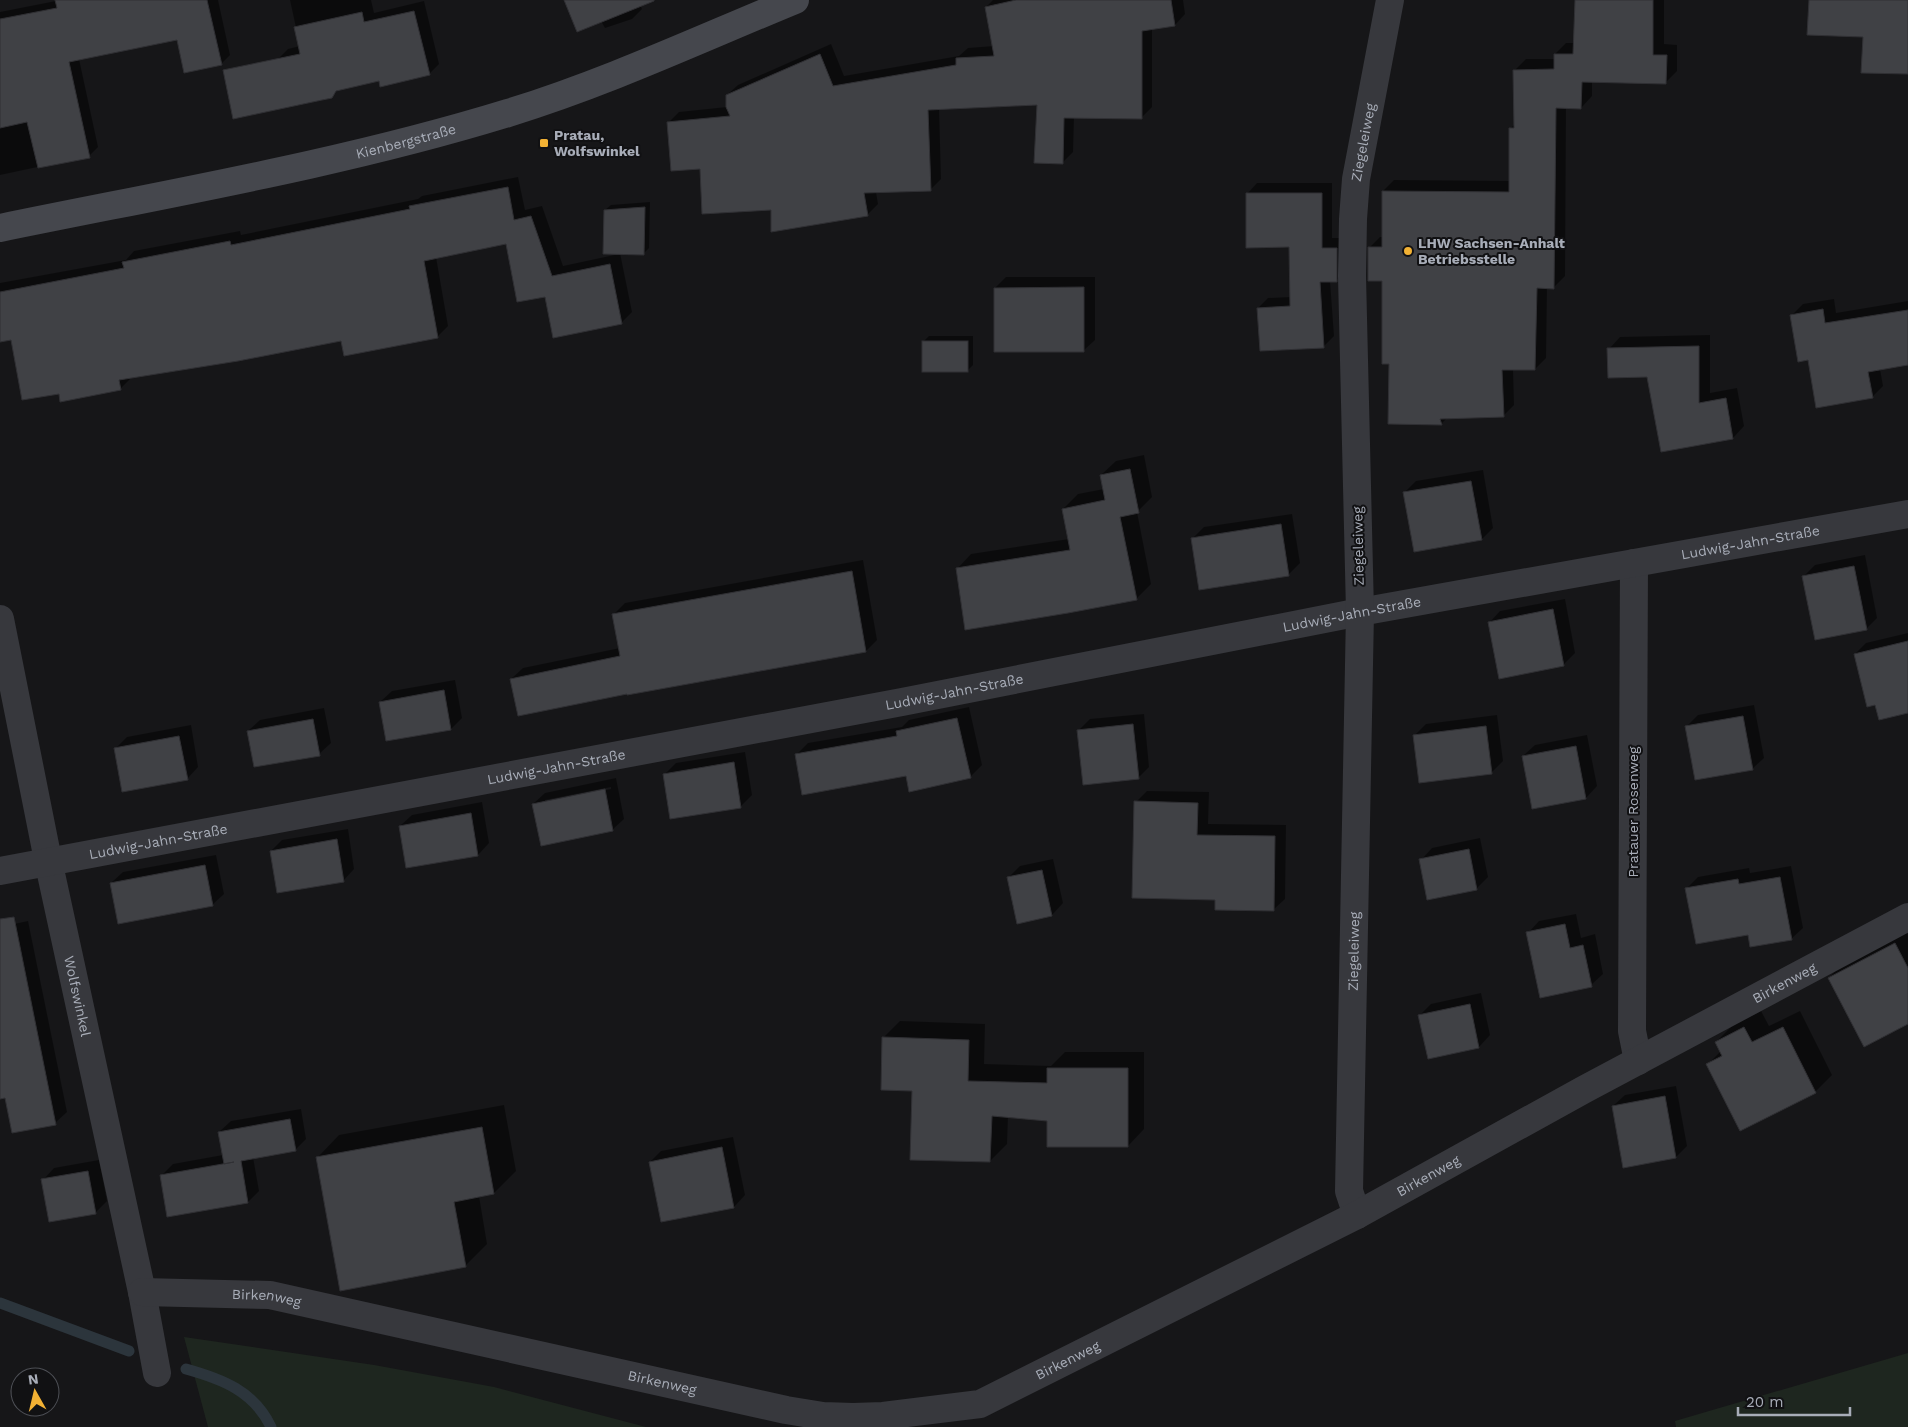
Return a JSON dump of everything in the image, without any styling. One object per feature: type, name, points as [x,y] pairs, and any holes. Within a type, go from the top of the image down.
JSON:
[{"type":"main road","name":"Kienbergstraße","points":[[0,228],[346,157],[464,126],[511,112],[622,72],[795,0]]},
{"type":"street","name":"Ziegeleiweg","points":[[1357,1215],[1350,1191],[1360,612],[1352,276],[1353,220],[1356,179],[1390,0]]},
{"type":"street","name":"Ludwig-Jahn-Straße","points":[[0,871],[48,860],[892,704],[1360,612],[1908,514]]},
{"type":"street","name":"Pratauer Rosenweg","points":[[1634,563],[1632,1031],[1638,1061]]},
{"type":"street","name":"Wolfswinkel","points":[[0,619],[48,860],[142,1292],[157,1373]]},
{"type":"street","name":"Birkenweg","points":[[142,1292],[270,1295],[786,1410],[823,1416],[883,1416],[980,1404],[1357,1215],[1638,1061],[1908,917]]},
{"type":"shaded area","points":[[184,1337],[374,1365],[494,1387],[646,1427],[208,1427]]},
{"type":"shaded area","points":[[1908,1353],[1908,1427],[1676,1427],[1675,1421]]},
{"type":"building","points":[[55,0],[207,0],[222,65],[184,73],[177,40],[69,62],[90,158],[38,168],[27,122],[0,128],[0,19],[57,8]]},
{"type":"building","points":[[564,0],[654,0],[654,1],[577,32]]},
{"type":"building","points":[[1016,0],[1171,0],[1175,26],[1142,31],[1142,119],[1064,118],[1063,164],[1034,163],[1037,105],[928,110],[931,191],[864,193],[868,216],[771,232],[771,210],[702,214],[700,169],[671,171],[667,122],[730,116],[726,107],[726,95],[820,54],[833,86],[956,65],[956,58],[994,56],[985,7]]},
{"type":"building","points":[[1575,0],[1653,0],[1653,55],[1667,55],[1666,84],[1582,82],[1581,109],[1556,108],[1554,289],[1537,288],[1535,370],[1502,370],[1504,417],[1440,419],[1442,425],[1388,424],[1389,364],[1382,364],[1382,281],[1368,281],[1368,247],[1382,247],[1382,191],[1509,192],[1509,128],[1514,128],[1513,70],[1554,69],[1554,54],[1573,54]]},
{"type":"building","points":[[1809,0],[1908,0],[1908,74],[1861,73],[1863,37],[1807,35]]},
{"type":"building","points":[[414,11],[430,75],[380,87],[379,81],[336,91],[332,98],[233,119],[223,70],[300,54],[294,27],[362,12],[364,22]]},
{"type":"building","points":[[508,187],[514,220],[531,216],[552,276],[610,264],[622,324],[553,338],[545,297],[517,302],[506,244],[424,261],[438,338],[344,356],[341,341],[238,361],[119,380],[121,390],[60,402],[59,394],[22,400],[11,340],[0,342],[0,292],[124,268],[122,262],[230,241],[231,245],[410,209],[409,206]]},
{"type":"building","points":[[1246,193],[1322,193],[1322,248],[1337,248],[1337,282],[1320,282],[1324,348],[1260,351],[1257,308],[1290,306],[1289,247],[1246,248]]},
{"type":"building","points":[[645,207],[644,255],[603,254],[604,210]]},
{"type":"building","points":[[1084,287],[1084,352],[994,352],[994,288]]},
{"type":"building","points":[[1823,309],[1825,323],[1908,310],[1908,365],[1868,372],[1873,398],[1816,408],[1808,360],[1798,362],[1790,315]]},
{"type":"building","points":[[922,341],[968,341],[968,372],[922,372]]},
{"type":"building","points":[[1699,346],[1699,403],[1726,398],[1733,439],[1661,452],[1647,377],[1608,378],[1607,348]]},
{"type":"building","points":[[1130,469],[1139,513],[1120,517],[1137,600],[965,630],[956,568],[1070,550],[1062,509],[1105,500],[1100,475]]},
{"type":"building","points":[[1471,481],[1482,540],[1414,552],[1403,492]]},
{"type":"building","points":[[1281,524],[1289,576],[1199,590],[1191,538]]},
{"type":"building","points":[[1854,566],[1867,630],[1815,640],[1802,576]]},
{"type":"building","points":[[852,571],[866,652],[627,694],[518,716],[510,679],[620,656],[612,614]]},
{"type":"building","points":[[1553,609],[1564,666],[1499,679],[1488,622]]},
{"type":"building","points":[[1908,641],[1908,713],[1879,720],[1875,705],[1867,707],[1854,654]]},
{"type":"building","points":[[444,690],[451,730],[386,741],[379,702]]},
{"type":"building","points":[[1743,716],[1753,770],[1695,780],[1685,726]]},
{"type":"building","points":[[957,718],[971,778],[909,792],[906,776],[802,795],[795,754],[897,736],[896,731]]},
{"type":"building","points":[[313,719],[320,756],[254,767],[247,731]]},
{"type":"building","points":[[1133,724],[1139,779],[1083,785],[1077,730]]},
{"type":"building","points":[[1486,726],[1492,774],[1419,783],[1413,735]]},
{"type":"building","points":[[179,736],[188,780],[122,792],[114,748]]},
{"type":"building","points":[[1576,746],[1586,799],[1532,809],[1522,756]]},
{"type":"building","points":[[734,762],[741,808],[670,819],[663,774]]},
{"type":"building","points":[[605,789],[613,831],[541,846],[532,804]]},
{"type":"building","points":[[1134,801],[1198,803],[1197,835],[1275,836],[1274,911],[1215,910],[1215,900],[1132,898]]},
{"type":"building","points":[[471,813],[478,856],[406,868],[399,826]]},
{"type":"building","points":[[337,839],[344,882],[277,893],[270,851]]},
{"type":"building","points":[[1469,849],[1477,890],[1427,900],[1419,859]]},
{"type":"building","points":[[205,865],[213,906],[118,924],[110,883]]},
{"type":"building","points":[[1042,870],[1052,916],[1017,924],[1007,877]]},
{"type":"building","points":[[1780,877],[1792,940],[1750,947],[1748,935],[1696,944],[1685,888],[1738,879],[1739,884]]},
{"type":"building","points":[[14,917],[56,1125],[12,1133],[5,1098],[0,1099],[0,919]]},
{"type":"building","points":[[1565,924],[1570,948],[1583,945],[1592,987],[1540,998],[1526,932]]},
{"type":"building","points":[[1895,943],[1908,968],[1908,1024],[1864,1047],[1828,978]]},
{"type":"building","points":[[1470,1004],[1479,1048],[1428,1059],[1418,1015]]},
{"type":"building","points":[[1744,1027],[1752,1042],[1783,1027],[1816,1093],[1740,1131],[1706,1064],[1722,1056],[1715,1042]]},
{"type":"building","points":[[882,1037],[969,1040],[968,1081],[1047,1083],[1047,1068],[1128,1068],[1128,1147],[1047,1147],[1047,1121],[992,1116],[990,1162],[910,1160],[912,1091],[881,1090]]},
{"type":"building","points":[[1665,1096],[1676,1158],[1623,1168],[1612,1106]]},
{"type":"building","points":[[290,1119],[296,1151],[241,1161],[248,1203],[167,1217],[160,1175],[224,1164],[218,1132]]},
{"type":"building","points":[[482,1127],[494,1194],[454,1202],[466,1267],[340,1291],[316,1157]]},
{"type":"building","points":[[722,1147],[734,1208],[661,1222],[649,1162]]},
{"type":"building","points":[[88,1171],[96,1214],[49,1222],[41,1179]]},
{"type":"waterway","points":[[0,1303],[129,1351]]},
{"type":"waterway","points":[[186,1369],[212,1377],[236,1388],[256,1404],[271,1427]]},
{"type":"place","name":"Pratau, Wolfswinkel","points":[[544,143]]},
{"type":"place","name":"LHW Sachsen-Anhalt Betriebsstelle","points":[[1408,251]]}]
